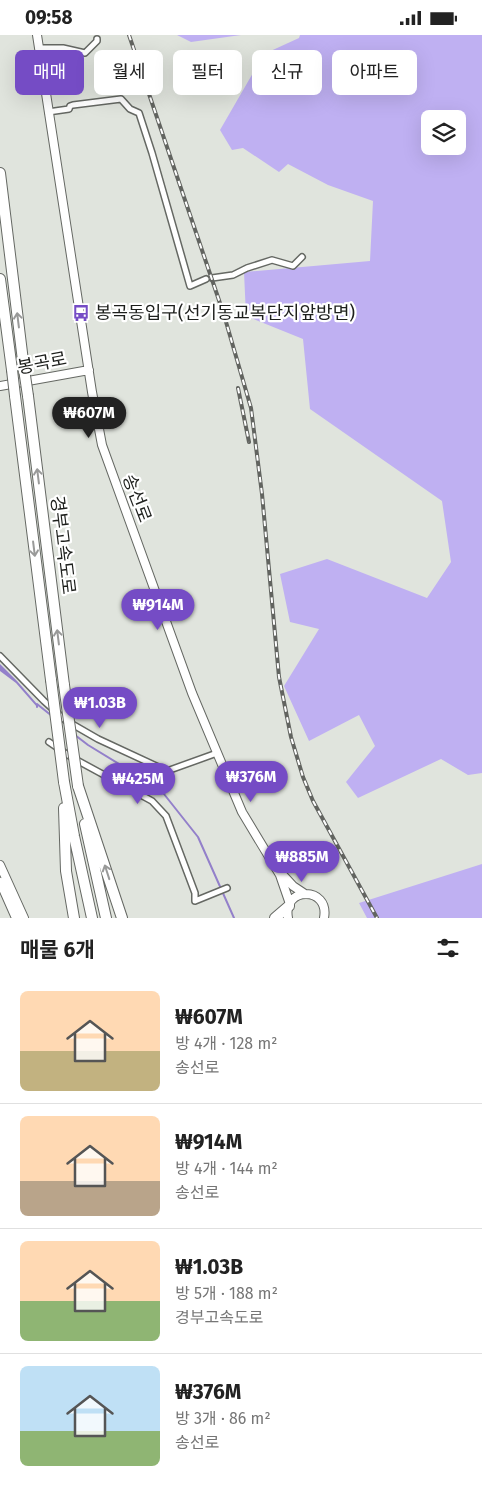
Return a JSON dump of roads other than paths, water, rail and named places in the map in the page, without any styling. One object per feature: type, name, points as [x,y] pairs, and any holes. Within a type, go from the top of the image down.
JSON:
[{"type":"highway","name":"경부고속도로","points":[[0,173],[78,786],[106,918]]},
{"type":"highway","name":"경부고속도로","points":[[0,279],[64,782],[92,918]]},
{"type":"highway","points":[[64,782],[65,864],[74,918]]},
{"type":"highway","points":[[78,786],[122,918]]},
{"type":"highway","points":[[275,918],[289,905]]},
{"type":"street","name":"송선로","points":[[37,35],[97,426],[102,445],[192,693],[242,812],[271,859]]},
{"type":"street","points":[[39,47],[63,48],[85,53],[97,39]]},
{"type":"street","points":[[48,112],[69,109],[73,105],[121,99],[130,109],[139,113],[190,286],[209,278],[232,275],[246,268],[272,260],[293,266],[302,257]]},
{"type":"street","name":"봉곡로","points":[[0,387],[89,370]]},
{"type":"street","points":[[0,656],[65,720],[98,739],[167,771],[217,753]]},
{"type":"street","points":[[50,742],[71,757],[152,801],[166,816],[195,893],[195,901],[227,888]]},
{"type":"street","points":[[271,859],[288,881],[305,894]]},
{"type":"street","points":[[271,859],[280,875],[289,905],[288,918]]},
{"type":"street","points":[[0,865],[24,918]]},
{"type":"street","points":[[0,882],[16,918]]},
{"type":"street","points":[[289,905],[296,897],[305,894],[313,895],[321,901],[325,909],[324,918]]},
{"type":"waterway","points":[[37,707],[37,704],[52,716]]},
{"type":"waterway","points":[[75,735],[160,789],[198,837],[234,918]]},
{"type":"railway","points":[[129,35],[224,315],[251,408],[262,494],[279,677],[291,737],[303,777],[313,801],[377,918]]},
{"type":"railway","points":[[238,388],[249,442]]},
{"type":"place","name":"봉곡동입구(선기동교복단지앞방면)","points":[[81,313]]}]
